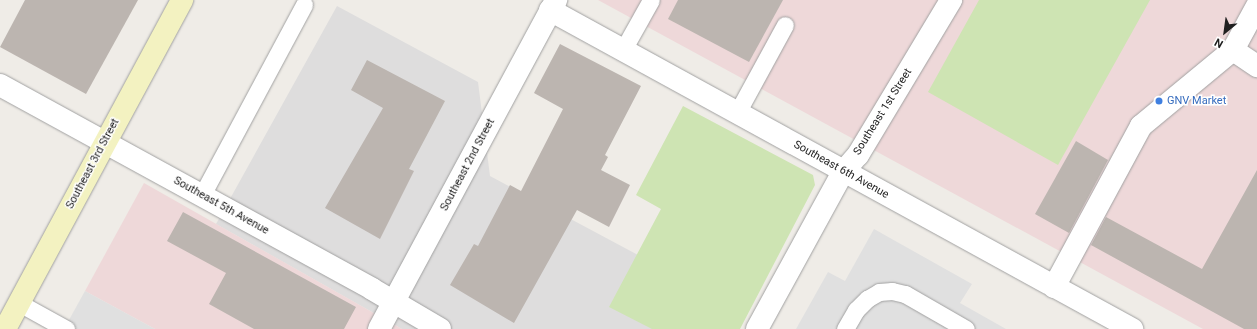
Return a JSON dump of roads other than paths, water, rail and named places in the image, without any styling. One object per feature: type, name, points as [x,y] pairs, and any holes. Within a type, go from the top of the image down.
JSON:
[{"type":"street","name":"Southeast 3rd Street","points":[[5,329],[182,0]]},
{"type":"street","name":"Southeast 1st Street","points":[[757,329],[843,172],[858,154],[950,0]]},
{"type":"street","name":"Southeast 6th Avenue","points":[[553,5],[623,50],[843,172],[1132,329]]},
{"type":"street","name":"Southeast 2nd Street","points":[[379,329],[553,5]]},
{"type":"street","points":[[1054,286],[1141,126],[1233,50],[1257,6]]},
{"type":"street","points":[[1233,50],[1257,66]]},
{"type":"street","name":"Southeast 5th Avenue","points":[[0,85],[202,195],[440,329]]},
{"type":"lane","points":[[623,50],[651,0]]},
{"type":"lane","points":[[202,195],[304,5]]},
{"type":"lane","points":[[736,113],[785,25]]},
{"type":"lane","points":[[845,329],[856,310],[867,299],[879,292],[892,291],[906,294],[966,329]]},
{"type":"lane","points":[[19,303],[66,329]]},
{"type":"place","name":"GNV Market","points":[[1159,101]]}]
